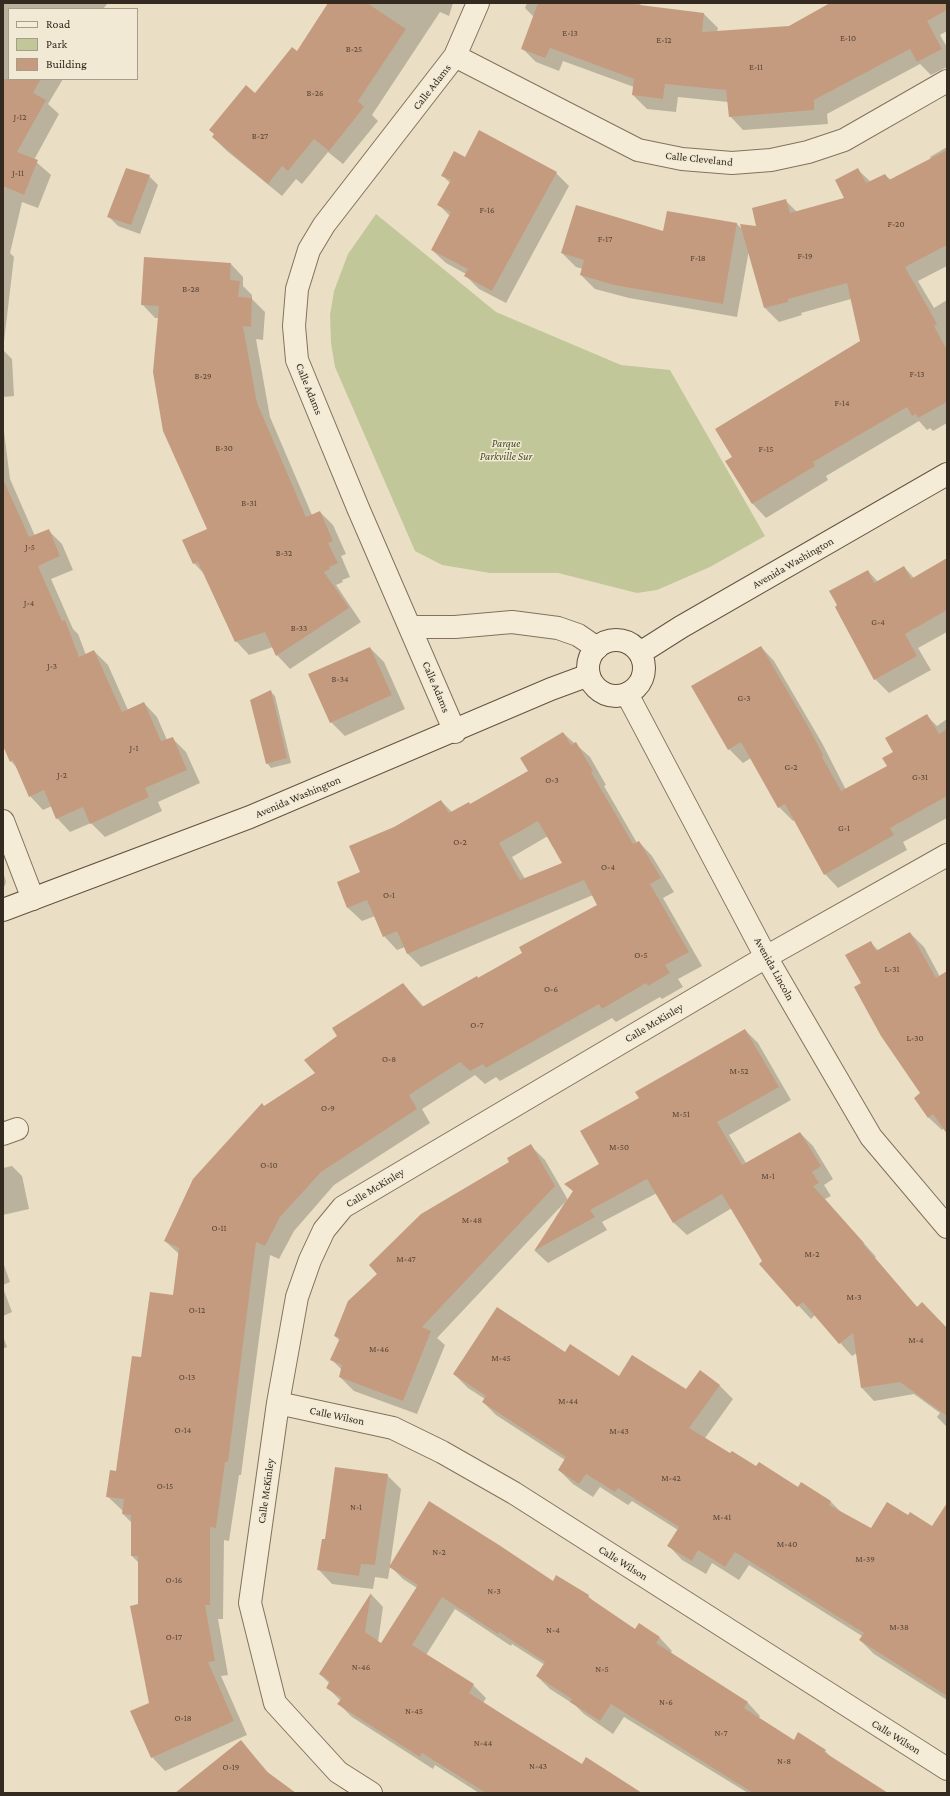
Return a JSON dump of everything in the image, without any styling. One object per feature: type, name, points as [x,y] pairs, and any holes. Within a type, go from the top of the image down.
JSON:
[{"type":"street","name":"Calle Adams","points":[[455,732],[297,360],[294,326],[297,289],[309,250],[324,224],[455,56],[478,3]]},
{"type":"street","name":"Calle Cleveland","points":[[455,56],[638,150],[682,160],[732,163],[770,160],[808,152],[844,140],[947,82]]},
{"type":"street","name":"Avenida Washington","points":[[640,653],[681,627],[947,474]]},
{"type":"street","points":[[410,627],[455,627],[512,622],[558,628],[578,635],[597,648]]},
{"type":"street","points":[[615,640],[625,641],[640,653],[644,662],[644,672],[641,681],[635,689],[627,694],[618,696],[604,693],[593,684],[589,675],[589,665],[592,655],[597,648],[606,642],[615,640]]},
{"type":"street","name":"Avenida Washington","points":[[3,910],[250,817],[455,732],[550,690],[589,675]]},
{"type":"street","name":"Avenida Lincoln","points":[[627,694],[766,957],[871,1137],[947,1228]]},
{"type":"street","points":[[3,821],[33,899]]},
{"type":"street","name":"Calle McKinley","points":[[371,1793],[338,1772],[275,1703],[250,1603],[278,1403],[298,1297],[310,1260],[324,1230],[343,1207],[766,957],[947,855]]},
{"type":"street","name":"Calle Wilson","points":[[278,1403],[393,1428],[442,1452],[514,1493],[947,1769]]},
{"type":"green space","name":"Parque Parkville Sur","points":[[376,214],[496,312],[621,365],[670,370],[765,536],[710,567],[657,590],[637,593],[558,573],[490,573],[442,565],[415,551],[335,367],[331,343],[330,315],[334,291],[348,254]]},
{"type":"building","points":[[328,3],[367,3],[406,29],[358,101],[364,107],[329,151],[314,139],[288,171],[282,166],[268,184],[212,137],[214,134],[209,130],[246,85],[255,93],[292,47],[297,51]]},
{"type":"building","points":[[538,3],[624,3],[704,13],[702,32],[789,26],[830,3],[947,3],[947,10],[927,21],[942,49],[917,62],[910,49],[814,100],[814,110],[729,117],[726,90],[665,84],[663,99],[632,95],[634,79],[550,48],[545,58],[521,49]]},
{"type":"building","points":[[3,79],[40,80],[33,93],[46,100],[17,152],[38,160],[24,195],[3,186]]},
{"type":"building","points":[[479,130],[557,172],[492,291],[464,276],[468,269],[431,250],[451,212],[437,205],[451,180],[441,176],[454,151],[465,157]]},
{"type":"building","points":[[947,150],[947,245],[905,267],[937,324],[934,326],[947,350],[947,402],[918,418],[916,414],[912,416],[907,407],[813,462],[815,466],[752,504],[725,461],[732,457],[715,429],[860,341],[847,283],[788,299],[788,302],[764,308],[740,224],[756,226],[752,208],[786,199],[790,213],[844,198],[835,180],[858,168],[866,183],[885,174],[889,180]]},
{"type":"building","points":[[126,168],[150,175],[131,225],[107,217]]},
{"type":"building","points":[[576,205],[663,231],[667,211],[737,223],[723,304],[614,285],[580,275],[584,260],[561,253]]},
{"type":"building","points":[[144,257],[231,263],[230,280],[240,281],[238,297],[252,298],[251,327],[243,326],[257,403],[306,517],[320,511],[333,541],[328,543],[338,563],[329,567],[330,569],[324,572],[349,608],[276,656],[265,632],[235,642],[198,562],[193,564],[182,540],[207,529],[163,431],[153,372],[159,306],[141,305]]},
{"type":"building","points":[[3,479],[29,537],[49,529],[60,556],[38,566],[62,621],[65,620],[79,657],[94,650],[122,712],[144,702],[161,741],[173,737],[187,770],[145,788],[149,797],[90,824],[83,807],[56,819],[44,790],[29,797],[13,760],[10,762],[3,746]]},
{"type":"building","points":[[947,558],[947,610],[905,634],[917,656],[874,680],[835,607],[837,605],[829,591],[868,570],[874,583],[904,566],[911,579]]},
{"type":"building","points":[[761,646],[809,728],[823,755],[822,757],[841,791],[887,766],[882,758],[893,752],[885,738],[927,714],[939,734],[947,729],[947,796],[890,828],[894,835],[824,875],[785,804],[778,808],[741,742],[728,750],[691,686]]},
{"type":"building","points":[[370,647],[392,695],[330,723],[308,674]]},
{"type":"building","points":[[271,690],[287,758],[266,764],[250,700]]},
{"type":"building","points":[[563,732],[571,745],[576,742],[593,771],[591,772],[633,844],[639,841],[661,878],[650,884],[689,952],[665,965],[670,973],[648,986],[646,983],[602,1009],[599,1004],[486,1068],[483,1064],[470,1071],[460,1062],[409,1095],[417,1109],[321,1172],[280,1217],[265,1246],[256,1242],[228,1462],[225,1462],[216,1528],[210,1527],[210,1605],[205,1605],[215,1661],[208,1662],[234,1721],[151,1758],[130,1711],[149,1703],[130,1606],[138,1604],[138,1556],[131,1556],[131,1515],[122,1514],[124,1499],[106,1497],[110,1470],[116,1471],[132,1356],[141,1357],[150,1292],[173,1295],[179,1248],[164,1241],[193,1179],[262,1103],[264,1106],[315,1073],[304,1060],[337,1036],[332,1028],[403,983],[422,1007],[522,953],[519,947],[597,905],[584,880],[407,954],[397,931],[383,937],[367,900],[347,908],[337,882],[360,872],[349,846],[394,827],[441,800],[449,813],[469,802],[470,804],[528,771],[520,758]],"holes":[[[538,821],[562,863],[520,880],[499,843]]]},
{"type":"building","points":[[910,932],[936,978],[947,971],[947,1134],[933,1114],[928,1118],[914,1098],[920,1093],[881,1036],[854,987],[861,983],[845,955],[871,941],[876,951]]},
{"type":"building","points":[[745,1029],[779,1087],[717,1122],[742,1165],[800,1132],[821,1166],[812,1172],[819,1183],[813,1186],[864,1243],[863,1244],[917,1307],[922,1302],[947,1328],[947,1416],[900,1382],[861,1388],[853,1333],[839,1344],[803,1302],[797,1307],[759,1264],[762,1261],[722,1194],[673,1223],[647,1179],[590,1210],[595,1217],[534,1251],[573,1191],[564,1184],[599,1164],[580,1131],[639,1098],[635,1092]]},
{"type":"building","points":[[531,1144],[555,1186],[422,1327],[431,1331],[403,1401],[339,1377],[342,1365],[330,1360],[340,1338],[334,1336],[348,1301],[377,1274],[369,1265],[421,1214],[509,1162],[507,1158]]},
{"type":"building","points":[[497,1307],[565,1352],[570,1344],[619,1376],[632,1355],[686,1389],[700,1370],[720,1385],[689,1428],[730,1453],[732,1451],[756,1466],[759,1462],[798,1487],[801,1482],[831,1501],[829,1505],[871,1528],[887,1502],[908,1515],[910,1512],[932,1526],[947,1503],[947,1696],[859,1640],[864,1633],[735,1552],[725,1567],[698,1550],[692,1561],[667,1546],[679,1527],[618,1488],[615,1492],[586,1474],[579,1484],[558,1470],[566,1457],[482,1402],[486,1396],[453,1374]]},
{"type":"building","points":[[335,1467],[388,1474],[375,1565],[361,1564],[359,1576],[317,1570],[322,1539],[325,1539]]},
{"type":"building","points":[[429,1501],[553,1581],[556,1575],[589,1595],[588,1597],[635,1629],[639,1623],[660,1637],[656,1643],[748,1702],[744,1708],[794,1740],[798,1732],[826,1750],[824,1752],[888,1793],[753,1793],[611,1704],[600,1721],[570,1702],[572,1699],[536,1676],[545,1662],[499,1632],[498,1634],[442,1597],[412,1645],[474,1684],[469,1693],[582,1764],[586,1757],[642,1793],[486,1793],[422,1753],[420,1757],[337,1704],[342,1698],[326,1688],[330,1681],[319,1674],[371,1593],[365,1632],[381,1643],[418,1585],[389,1567]]},
{"type":"building","points":[[241,1740],[266,1771],[296,1793],[175,1793]]}]
